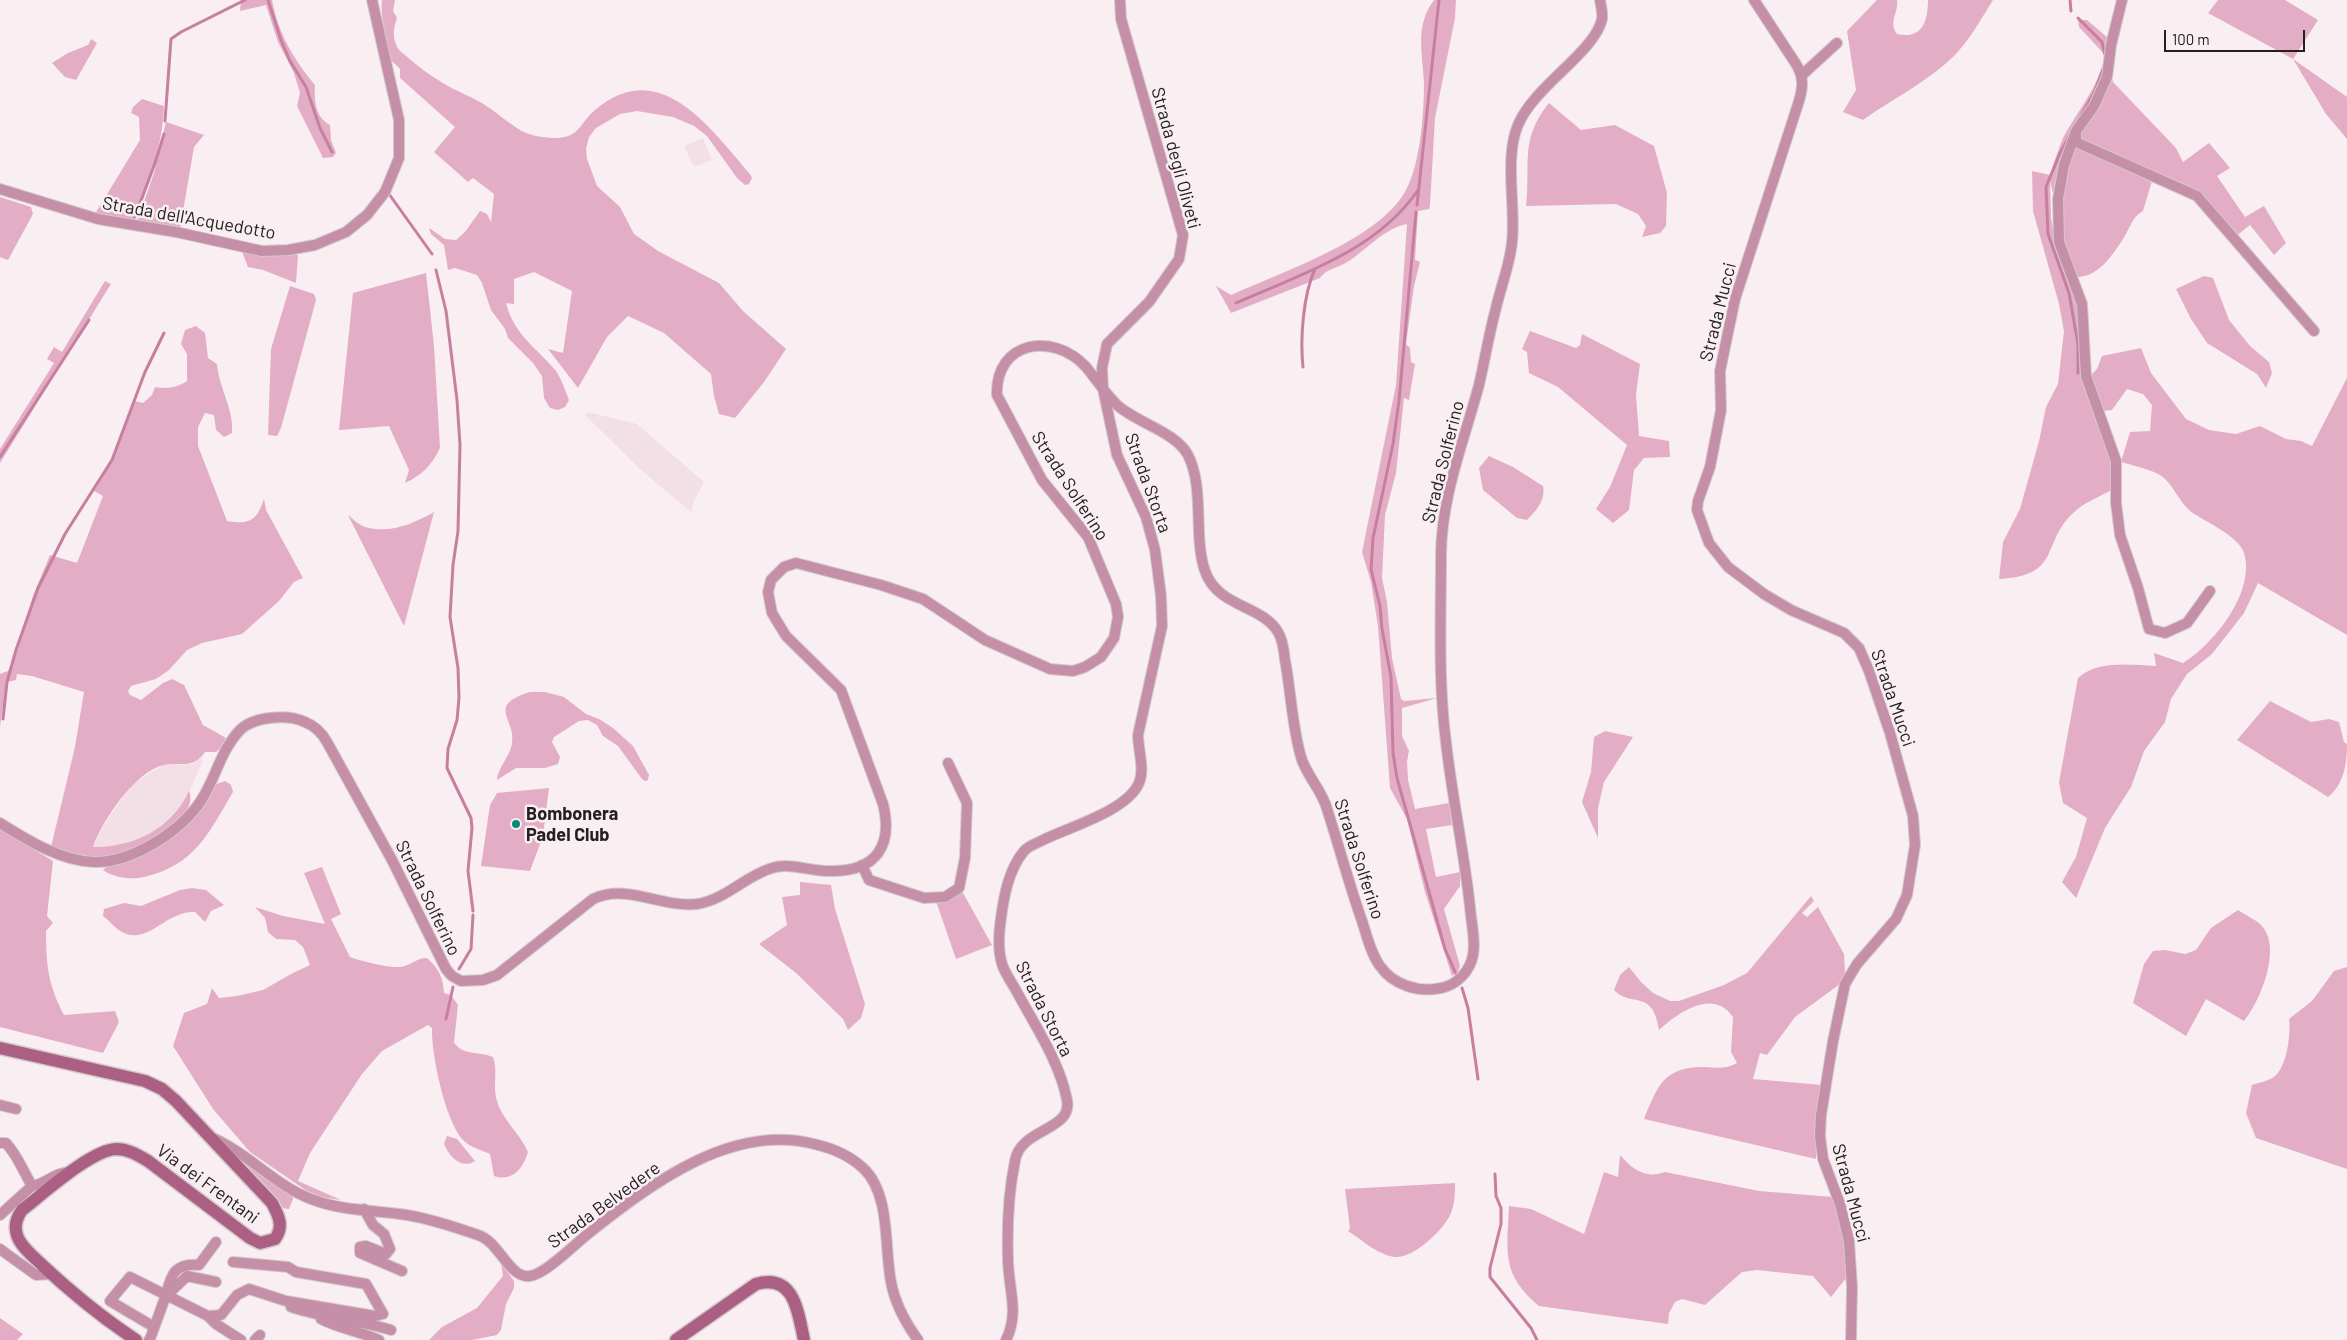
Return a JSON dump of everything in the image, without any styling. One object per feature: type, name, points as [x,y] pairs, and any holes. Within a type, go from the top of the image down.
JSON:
[{"type":"main road","name":"Via dei Frentani","points":[[0,1048],[153,1084],[170,1095],[272,1204],[280,1223],[278,1234],[274,1239],[260,1243],[250,1238],[148,1161],[131,1152],[118,1149],[106,1150],[72,1172],[22,1210],[16,1222],[17,1237],[52,1274],[99,1316],[136,1340]]},
{"type":"main road","points":[[676,1340],[756,1284],[769,1282],[781,1285],[791,1294],[798,1312],[804,1340]]},
{"type":"street","name":"Strada dell'Acquedotto","points":[[0,189],[98,219],[176,232],[262,251],[288,250],[315,245],[346,232],[367,215],[385,192],[399,158],[399,120],[372,0]]},
{"type":"street","name":"Strada degli Oliveti","points":[[1103,389],[1102,368],[1107,344],[1148,302],[1179,260],[1183,236],[1121,19],[1120,0]]},
{"type":"street","name":"Strada Solferino","points":[[0,823],[56,853],[83,860],[107,861],[137,851],[162,839],[182,822],[202,799],[218,763],[241,729],[260,719],[301,720],[318,730],[332,750],[392,860],[446,969],[452,976],[461,981],[473,982],[496,975],[602,894],[630,893],[678,904],[698,904],[720,897],[770,868],[784,866],[832,872],[862,865],[874,858],[885,841],[886,817],[883,804],[841,690],[786,636],[772,613],[768,592],[771,580],[784,566],[796,563],[807,565],[923,599],[986,640],[1050,669],[1073,671],[1095,662],[1109,647],[1114,638],[1118,617],[1116,604],[1088,538],[1042,480],[1002,408],[997,395],[997,381],[1005,364],[1018,351],[1034,345],[1053,346],[1070,353],[1084,366],[1119,407],[1143,423],[1172,438],[1184,449],[1190,458],[1199,504],[1202,561],[1209,581],[1226,598],[1265,620],[1279,633],[1302,762],[1325,801],[1341,858],[1380,966],[1397,982],[1418,990],[1436,990],[1451,985],[1466,972],[1471,963],[1474,946],[1445,739],[1442,693],[1442,525],[1512,242],[1512,156],[1519,122],[1541,90],[1594,38],[1603,16],[1600,0]]},
{"type":"street","points":[[1754,0],[1802,75],[1837,43]]},
{"type":"street","points":[[2122,0],[2111,45],[2107,77],[2094,106],[2076,131],[2064,165],[2058,199],[2059,242],[2082,304],[2086,376],[2116,461],[2116,503],[2120,535],[2138,588],[2149,629],[2165,633],[2187,623],[2210,591]]},
{"type":"street","name":"Strada Mucci","points":[[1802,75],[1799,101],[1735,299],[1720,371],[1722,404],[1710,467],[1698,501],[1697,510],[1709,543],[1728,567],[1764,594],[1791,610],[1844,634],[1859,648],[1869,671],[1890,733],[1913,816],[1915,845],[1907,895],[1896,919],[1855,967],[1845,984],[1833,1041],[1821,1115],[1820,1136],[1824,1159],[1844,1217],[1849,1241],[1852,1287],[1851,1340]]},
{"type":"street","points":[[2076,131],[2076,142],[2197,196],[2314,331]]},
{"type":"street","name":"Strada Storta","points":[[1006,1340],[1014,1315],[1014,1297],[1008,1260],[1015,1158],[1023,1142],[1060,1122],[1066,1112],[1068,1103],[1060,1076],[1002,964],[1000,919],[1006,891],[1013,866],[1025,849],[1119,805],[1132,793],[1139,783],[1142,771],[1138,752],[1138,734],[1162,626],[1161,596],[1154,550],[1146,517],[1117,455],[1103,389]]},
{"type":"street","points":[[862,865],[870,880],[924,898],[945,896],[959,888],[964,858],[967,803],[948,763]]},
{"type":"street","points":[[0,1105],[16,1108]]},
{"type":"street","name":"Strada Belvedere","points":[[209,1136],[243,1154],[302,1196],[331,1205],[419,1218],[484,1237],[500,1252],[516,1273],[530,1276],[542,1271],[599,1225],[652,1188],[707,1156],[742,1143],[762,1140],[793,1140],[811,1143],[850,1158],[866,1171],[877,1187],[881,1198],[888,1264],[894,1294],[903,1318],[918,1340]]},
{"type":"street","points":[[0,1143],[6,1143],[18,1157],[22,1170],[32,1186]]},
{"type":"street","points":[[0,1215],[32,1186],[39,1185],[55,1174],[72,1172]]},
{"type":"street","points":[[364,1210],[373,1225],[384,1234],[390,1249],[386,1254],[366,1246],[360,1247],[360,1253],[402,1271]]},
{"type":"street","points":[[149,1340],[166,1295],[170,1278],[179,1267],[186,1264],[199,1265],[216,1242]]},
{"type":"street","points":[[0,1248],[36,1275],[52,1274]]},
{"type":"street","points":[[208,1316],[221,1315],[236,1295],[249,1289],[286,1301],[375,1316],[383,1314],[366,1284],[296,1272],[288,1267],[233,1262]]},
{"type":"street","points":[[166,1295],[186,1276],[216,1282]]},
{"type":"street","points":[[154,1327],[110,1300],[130,1277],[208,1316],[216,1324],[241,1340]]},
{"type":"street","points":[[286,1301],[290,1306],[316,1316],[336,1327],[359,1331],[379,1340]]},
{"type":"street","points":[[316,1316],[359,1321],[391,1330]]},
{"type":"shaded area","points":[[241,0],[272,0],[278,24],[288,46],[300,66],[315,85],[316,108],[325,122],[330,125],[331,140],[336,153],[333,157],[323,158],[297,106],[300,93],[294,73],[278,42],[266,5],[240,11]]},
{"type":"shaded area","points":[[382,0],[395,0],[393,11],[397,18],[394,34],[399,50],[435,78],[490,108],[526,133],[556,138],[570,135],[594,111],[618,95],[640,90],[661,94],[681,104],[718,137],[750,174],[752,178],[749,184],[745,185],[737,178],[707,136],[694,126],[673,117],[637,111],[620,114],[596,128],[589,137],[586,149],[587,159],[597,186],[620,207],[634,234],[658,251],[719,283],[743,311],[786,349],[764,382],[735,418],[719,414],[711,374],[664,333],[628,316],[607,337],[578,388],[548,349],[563,353],[572,291],[534,272],[514,279],[514,304],[506,303],[514,324],[526,340],[556,371],[563,385],[569,400],[565,407],[558,410],[550,408],[544,398],[542,376],[533,363],[508,338],[505,329],[491,310],[482,283],[477,275],[455,268],[448,270],[444,245],[431,234],[429,228],[445,239],[456,240],[465,232],[480,211],[487,214],[491,222],[494,194],[473,178],[468,182],[434,152],[455,127],[400,78],[400,69],[391,60],[387,48]]},
{"type":"shaded area","points":[[1434,0],[1456,0],[1455,18],[1435,118],[1430,205],[1429,209],[1418,211],[1415,260],[1420,262],[1414,286],[1406,344],[1410,348],[1411,362],[1415,364],[1409,400],[1404,398],[1396,473],[1385,515],[1382,578],[1387,602],[1392,658],[1401,699],[1404,701],[1437,698],[1402,708],[1402,736],[1409,751],[1407,761],[1408,780],[1415,809],[1449,803],[1452,825],[1426,829],[1436,877],[1460,872],[1460,886],[1444,909],[1460,966],[1458,971],[1452,976],[1425,892],[1407,819],[1390,788],[1378,626],[1371,582],[1362,552],[1396,385],[1407,224],[1384,234],[1349,261],[1326,272],[1320,278],[1231,313],[1216,286],[1231,295],[1325,254],[1371,227],[1389,212],[1403,195],[1409,184],[1420,141],[1424,96],[1421,40],[1424,20]]},
{"type":"shaded area","points":[[1877,0],[1897,0],[1894,30],[1897,34],[1906,35],[1913,34],[1922,27],[1927,15],[1928,0],[1993,0],[1970,37],[1953,57],[1920,83],[1863,120],[1843,112],[1856,90],[1847,31]]},
{"type":"shaded area","points":[[2218,0],[2285,0],[2318,20],[2293,59],[2208,13]]},
{"type":"shaded area","points":[[2078,20],[2087,20],[2108,38],[2110,73],[2113,82],[2176,148],[2183,162],[2209,143],[2230,168],[2217,176],[2245,217],[2264,206],[2286,243],[2274,255],[2250,225],[2235,237],[2201,197],[2083,144],[2086,152],[2152,181],[2143,211],[2139,213],[2109,258],[2092,273],[2077,277],[2070,266],[2050,181],[2051,218],[2056,246],[2073,291],[2078,313],[2081,348],[2115,463],[2113,489],[2073,513],[2063,524],[2042,565],[2033,572],[2019,577],[1999,579],[2003,542],[2020,509],[2039,441],[2046,407],[2058,384],[2064,331],[2059,304],[2033,211],[2032,171],[2050,175],[2063,138],[2093,88],[2105,55],[2079,27]]},
{"type":"shaded area","points":[[91,39],[97,43],[76,80],[65,77],[52,63],[68,53],[88,45]]},
{"type":"shaded area","points":[[2293,59],[2347,97],[2347,139],[2326,114]]},
{"type":"shaded area","points":[[142,99],[164,106],[163,121],[153,165],[133,222],[95,214],[140,140],[139,117],[131,113],[133,107]]},
{"type":"shaded area","points":[[1549,103],[1581,130],[1615,125],[1654,146],[1667,193],[1666,226],[1660,233],[1642,237],[1646,226],[1638,214],[1616,204],[1526,206],[1530,141],[1533,129]]},
{"type":"shaded area","points":[[166,122],[204,135],[194,147],[180,229],[137,222],[154,173]]},
{"type":"shaded area","points":[[703,138],[712,160],[694,167],[684,146]]},
{"type":"shaded area","points":[[0,197],[31,207],[33,214],[8,260],[0,257]]},
{"type":"shaded area","points":[[241,249],[272,254],[298,255],[296,283],[263,270],[248,267]]},
{"type":"shaded area","points":[[426,273],[434,346],[440,448],[434,460],[426,469],[417,477],[405,483],[409,470],[389,426],[339,430],[353,293]]},
{"type":"shaded area","points":[[2204,276],[2213,278],[2229,320],[2250,346],[2269,362],[2272,373],[2266,388],[2257,374],[2207,343],[2191,319],[2176,289]]},
{"type":"shaded area","points":[[105,281],[111,284],[0,463],[0,449],[54,363],[47,359],[54,347],[62,352]]},
{"type":"shaded area","points":[[290,286],[314,294],[316,300],[281,428],[277,436],[268,435],[271,349]]},
{"type":"shaded area","points":[[196,326],[205,333],[208,358],[217,364],[220,382],[231,415],[232,433],[224,437],[216,430],[214,415],[205,413],[198,427],[198,446],[227,521],[242,522],[252,519],[258,512],[264,499],[266,510],[303,578],[294,582],[279,601],[242,634],[202,643],[187,650],[169,670],[156,679],[131,686],[128,691],[130,695],[141,700],[163,683],[172,679],[184,685],[203,725],[226,738],[221,748],[216,752],[205,752],[192,763],[164,765],[153,769],[142,777],[121,798],[97,836],[93,847],[123,844],[150,833],[172,816],[189,791],[190,803],[184,815],[172,826],[157,836],[123,852],[96,858],[79,856],[51,847],[75,747],[84,692],[32,676],[17,674],[16,680],[7,682],[0,726],[0,674],[8,671],[12,664],[33,596],[50,555],[77,563],[103,496],[94,491],[113,459],[135,401],[143,403],[152,395],[155,387],[172,387],[187,381],[187,354],[181,344],[185,330]]},
{"type":"shaded area","points":[[1530,331],[1576,348],[1580,345],[1582,334],[1640,364],[1636,395],[1639,436],[1669,441],[1670,457],[1644,458],[1634,470],[1629,510],[1613,523],[1596,509],[1610,487],[1627,445],[1558,387],[1529,373],[1527,352],[1522,349]]},
{"type":"shaded area","points":[[2141,348],[2151,373],[2186,419],[2209,430],[2236,434],[2260,426],[2286,439],[2301,441],[2312,446],[2347,378],[2347,635],[2258,583],[2244,613],[2212,654],[2187,674],[2171,699],[2165,722],[2144,751],[2131,787],[2105,828],[2076,898],[2062,882],[2076,857],[2087,818],[2063,803],[2059,782],[2078,678],[2095,668],[2105,666],[2156,666],[2154,653],[2183,663],[2207,644],[2229,616],[2244,584],[2246,568],[2244,553],[2241,547],[2220,529],[2190,511],[2161,475],[2121,462],[2130,432],[2150,431],[2152,405],[2143,394],[2127,389],[2112,410],[2103,411],[2090,376],[2097,369],[2102,356]]},
{"type":"shaded area","points":[[588,412],[637,424],[704,482],[694,501],[691,512],[641,470],[585,415]]},
{"type":"shaded area","points":[[1489,456],[1513,467],[1543,486],[1542,501],[1527,520],[1517,518],[1483,490],[1479,468]]},
{"type":"shaded area","points":[[434,512],[404,626],[348,515],[365,527],[383,529],[401,527]]},
{"type":"shaded area","points":[[530,692],[545,692],[564,697],[586,714],[599,719],[613,728],[633,746],[649,775],[648,780],[642,779],[618,746],[603,736],[597,725],[588,720],[579,721],[554,737],[552,742],[560,757],[558,764],[545,768],[516,768],[497,780],[499,771],[512,744],[511,727],[506,714],[506,708],[517,697]]},
{"type":"shaded area","points":[[2270,701],[2311,722],[2329,719],[2339,722],[2344,742],[2347,744],[2344,773],[2338,786],[2328,797],[2237,740]]},
{"type":"shaded area","points":[[1605,731],[1633,737],[1604,782],[1598,808],[1598,838],[1582,802],[1591,772],[1594,737]]},
{"type":"shaded area","points":[[201,758],[203,761],[186,798],[169,820],[147,836],[121,845],[93,847],[104,825],[131,785],[163,765],[193,764]]},
{"type":"shaded area","points":[[225,781],[231,785],[233,792],[216,821],[198,846],[176,865],[161,872],[139,878],[117,877],[103,870],[117,861],[146,852],[168,841],[194,816],[214,785]]},
{"type":"shaded area","name":"Bombonera Padel Club","points":[[549,788],[543,836],[530,871],[481,866],[490,805],[497,793]]},
{"type":"shaded area","points":[[0,829],[53,861],[47,916],[53,923],[46,931],[47,964],[51,984],[64,1015],[115,1011],[119,1022],[103,1053],[0,1027]]},
{"type":"shaded area","points":[[322,867],[341,914],[331,919],[350,957],[393,967],[405,966],[427,958],[440,974],[444,993],[451,995],[458,1005],[454,1042],[466,1051],[493,1057],[495,1092],[498,1105],[528,1152],[523,1164],[516,1173],[506,1177],[494,1176],[490,1154],[468,1144],[456,1130],[440,1086],[434,1054],[432,1028],[428,1025],[382,1051],[362,1074],[310,1153],[298,1181],[341,1200],[321,1197],[307,1191],[250,1152],[213,1109],[173,1046],[184,1013],[207,1004],[212,988],[219,998],[263,990],[310,965],[303,947],[295,940],[276,939],[268,932],[265,918],[255,907],[283,916],[325,924],[304,873]]},
{"type":"shaded area","points":[[800,882],[831,885],[835,909],[865,1004],[861,1018],[848,1030],[843,1019],[796,973],[759,944],[787,925],[782,897],[800,895]]},
{"type":"shaded area","points":[[192,888],[206,890],[224,905],[211,911],[205,922],[195,912],[185,913],[150,931],[133,935],[121,932],[103,916],[104,909],[124,903],[141,906],[180,890]]},
{"type":"shaded area","points":[[962,891],[992,945],[956,959],[936,901]]},
{"type":"shaded area","points":[[1811,896],[1814,901],[1802,913],[1807,917],[1818,907],[1844,954],[1845,973],[1840,984],[1795,1017],[1767,1055],[1760,1053],[1753,1079],[1822,1085],[1816,1135],[1816,1159],[1644,1119],[1659,1087],[1672,1074],[1692,1068],[1722,1068],[1737,1063],[1731,1052],[1733,1017],[1725,1008],[1716,1004],[1706,1004],[1686,1010],[1659,1030],[1656,1017],[1647,1004],[1627,998],[1614,990],[1620,975],[1629,967],[1653,993],[1670,1001],[1679,1001],[1724,985],[1747,973]]},
{"type":"shaded area","points":[[2238,910],[2261,925],[2267,935],[2270,947],[2267,974],[2256,1001],[2244,1021],[2206,999],[2186,1036],[2133,1003],[2144,964],[2153,951],[2165,950],[2185,954],[2196,950],[2211,928]]},
{"type":"shaded area","points":[[2347,967],[2347,1169],[2256,1138],[2246,1113],[2252,1085],[2273,1078],[2283,1065],[2289,1041],[2289,1019],[2312,1001],[2334,971]]},
{"type":"shaded area","points":[[447,1136],[457,1139],[475,1161],[465,1164],[452,1157],[444,1144]]},
{"type":"shaded area","points":[[232,1150],[292,1194],[293,1199],[289,1209],[274,1202],[266,1194]]},
{"type":"shaded area","points":[[1620,1155],[1635,1169],[1646,1174],[1665,1172],[1759,1191],[1833,1197],[1844,1234],[1847,1277],[1831,1297],[1813,1276],[1757,1270],[1742,1272],[1705,1305],[1682,1299],[1675,1302],[1669,1313],[1668,1324],[1539,1306],[1518,1283],[1512,1272],[1508,1249],[1509,1206],[1531,1209],[1584,1234],[1604,1172],[1618,1177]]},
{"type":"shaded area","points":[[1455,1183],[1453,1206],[1448,1220],[1428,1242],[1410,1253],[1395,1257],[1389,1256],[1376,1250],[1348,1231],[1350,1228],[1345,1189]]},
{"type":"shaded area","points":[[501,1263],[514,1281],[514,1288],[506,1304],[501,1330],[497,1335],[472,1340],[429,1340],[442,1327],[477,1308],[503,1276]]},
{"type":"shaded area","points":[[0,1318],[23,1334],[17,1340],[0,1340]]},
{"type":"waterway","points":[[165,121],[171,39],[181,32],[245,0]]},
{"type":"waterway","points":[[268,0],[281,40],[290,61],[306,87],[320,128],[332,152]]},
{"type":"waterway","points":[[1417,205],[1439,0]]},
{"type":"waterway","points":[[2070,0],[2071,11]]},
{"type":"waterway","points":[[2078,18],[2102,42],[2105,55]]},
{"type":"waterway","points":[[2078,373],[2078,344],[2069,293],[2048,234],[2046,187],[2060,153],[2095,91],[2103,69]]},
{"type":"waterway","points":[[135,217],[164,134]]},
{"type":"waterway","points":[[1236,303],[1311,271],[1360,245],[1382,229],[1401,211],[1418,190]]},
{"type":"waterway","points":[[389,194],[432,254]]},
{"type":"waterway","points":[[1416,212],[1399,401],[1393,444],[1373,538],[1371,569],[1380,606],[1382,629],[1391,677],[1393,753],[1397,778],[1445,949],[1456,974]]},
{"type":"waterway","points":[[1303,367],[1303,317],[1315,269]]},
{"type":"waterway","points":[[436,270],[446,311],[457,400],[460,445],[458,531],[453,565],[450,617],[458,668],[459,698],[457,720],[448,749],[447,768],[471,818],[472,828],[468,871],[473,911]]},
{"type":"waterway","points":[[0,457],[89,320]]},
{"type":"waterway","points":[[3,719],[7,682],[38,588],[65,534],[112,460],[145,372],[164,333]]},
{"type":"waterway","points":[[459,969],[471,949],[473,915]]},
{"type":"waterway","points":[[446,1019],[453,987]]},
{"type":"waterway","points":[[1462,988],[1468,1008],[1478,1079]]},
{"type":"waterway","points":[[1495,1174],[1496,1196],[1501,1208],[1501,1224],[1490,1268],[1490,1277],[1531,1328],[1537,1340]]},
{"type":"place","name":"Bombonera Padel Club","points":[[516,824]]}]
